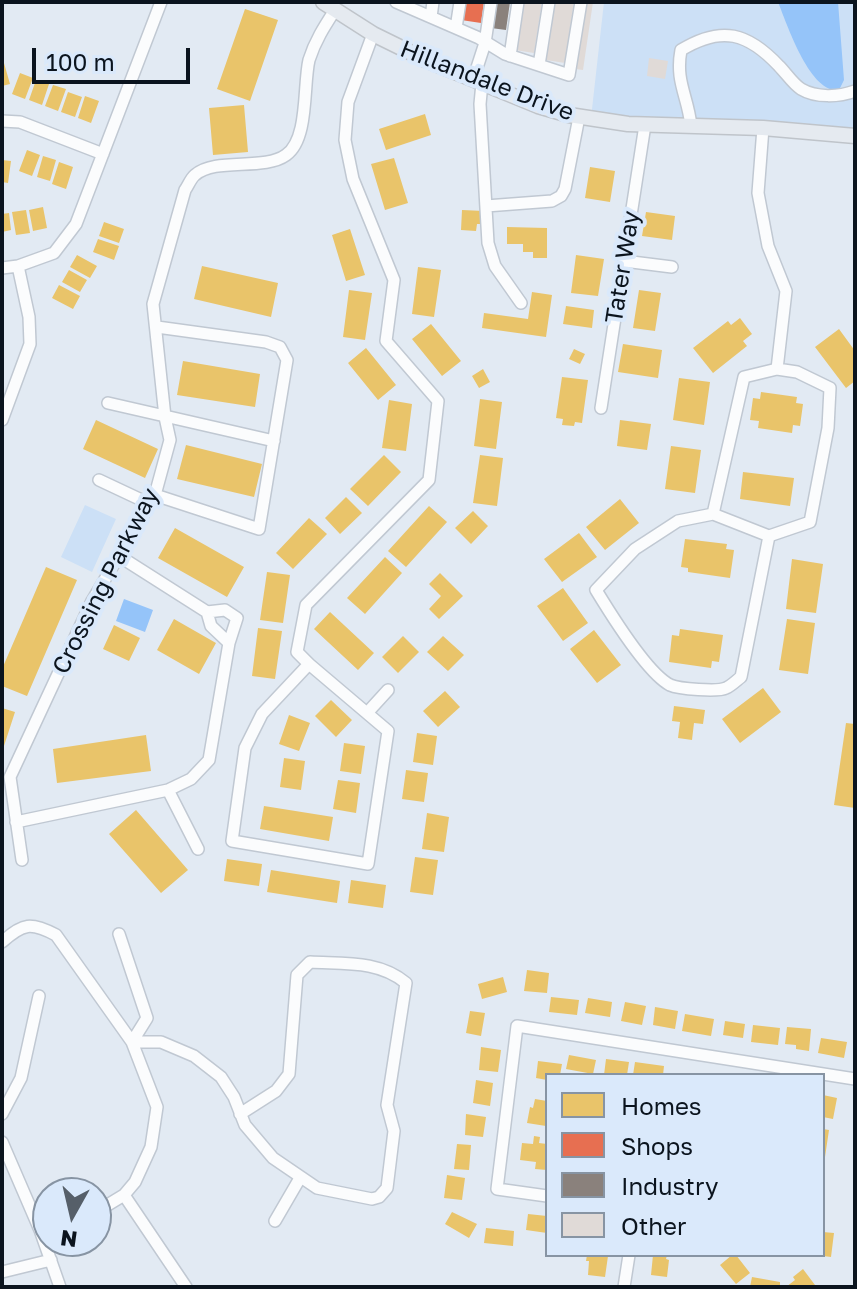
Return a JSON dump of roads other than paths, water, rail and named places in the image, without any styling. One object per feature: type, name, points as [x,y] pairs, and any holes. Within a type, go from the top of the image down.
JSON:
[{"type":"main road","name":"Hillandale Drive","points":[[329,6],[373,34],[478,81],[538,106],[579,117],[645,125],[763,128],[855,136]]},
{"type":"street","points":[[2,268],[18,266],[54,253],[76,224],[161,2]]},
{"type":"street","points":[[431,17],[433,2]]},
{"type":"street","points":[[456,28],[460,2]]},
{"type":"street","points":[[491,2],[478,81],[488,243],[495,266],[521,303]]},
{"type":"street","points":[[510,56],[518,2]]},
{"type":"street","points":[[539,65],[549,2]]},
{"type":"street","points":[[402,3],[510,56],[569,75],[581,2]]},
{"type":"street","name":"Crossing Parkway","points":[[22,860],[10,777],[92,601],[152,499],[170,440],[153,304],[185,190],[196,174],[209,168],[285,156],[294,147],[300,133],[309,62],[329,6]]},
{"type":"street","points":[[309,664],[262,714],[245,748],[232,841],[368,864],[388,731],[297,652],[306,605],[429,480],[438,401],[386,341],[394,280],[353,179],[345,140],[348,102],[373,34]]},
{"type":"street","points":[[691,126],[689,108],[678,79],[681,50],[711,37],[741,37],[752,41],[800,89],[818,95],[837,96],[855,91]]},
{"type":"street","points":[[486,206],[552,201],[561,196],[568,179],[579,117]]},
{"type":"street","points":[[2,121],[20,122],[103,154]]},
{"type":"street","name":"Tater Way","points":[[601,408],[645,125]]},
{"type":"street","points":[[763,128],[758,193],[768,246],[786,291],[777,369]]},
{"type":"street","points":[[624,261],[672,267]]},
{"type":"street","points":[[2,420],[30,344],[29,317],[18,266]]},
{"type":"street","points":[[99,480],[152,499],[259,529],[287,360],[280,347],[266,342],[157,327]]},
{"type":"street","points":[[713,514],[744,377],[777,369],[797,372],[830,388],[828,428],[810,522],[769,536],[713,514],[678,521],[635,549],[596,590],[617,626],[670,685],[725,689],[741,677],[769,536]]},
{"type":"street","points":[[108,403],[274,441]]},
{"type":"street","points":[[16,822],[168,790],[191,779],[209,760],[229,643],[237,618],[225,610],[207,612],[119,556]]},
{"type":"street","points":[[207,612],[211,626],[229,643]]},
{"type":"street","points":[[367,713],[388,690]]},
{"type":"street","points":[[168,790],[198,849]]},
{"type":"street","points":[[2,942],[19,927],[39,926],[56,935],[132,1042],[157,1107],[151,1147],[135,1182],[124,1195],[112,1202]]},
{"type":"street","points":[[119,934],[147,1018],[132,1042]]},
{"type":"street","points":[[132,1042],[161,1042],[194,1056],[221,1077],[234,1097],[240,1114],[254,1138],[273,1158],[317,1188],[372,1199],[379,1197],[387,1188],[394,1131],[387,1105],[406,983],[394,972],[374,966],[310,962],[297,975],[289,1074],[276,1091],[240,1114]]},
{"type":"street","points":[[2,1114],[21,1078],[39,996]]},
{"type":"street","points":[[545,1196],[497,1189],[517,1026],[799,1073]]},
{"type":"street","points":[[825,1076],[855,1079]]},
{"type":"street","points":[[2,1142],[32,1204]]},
{"type":"street","points":[[275,1221],[300,1178]]},
{"type":"street","points":[[124,1195],[186,1287]]},
{"type":"street","points":[[50,1257],[60,1287]]},
{"type":"street","points":[[624,1287],[629,1257]]},
{"type":"street","points":[[2,1272],[51,1260]]},
{"type":"water","points":[[778,2],[838,2],[844,80],[839,90],[828,88],[809,70]]},
{"type":"water","points":[[124,599],[153,610],[145,632],[116,621]]}]
